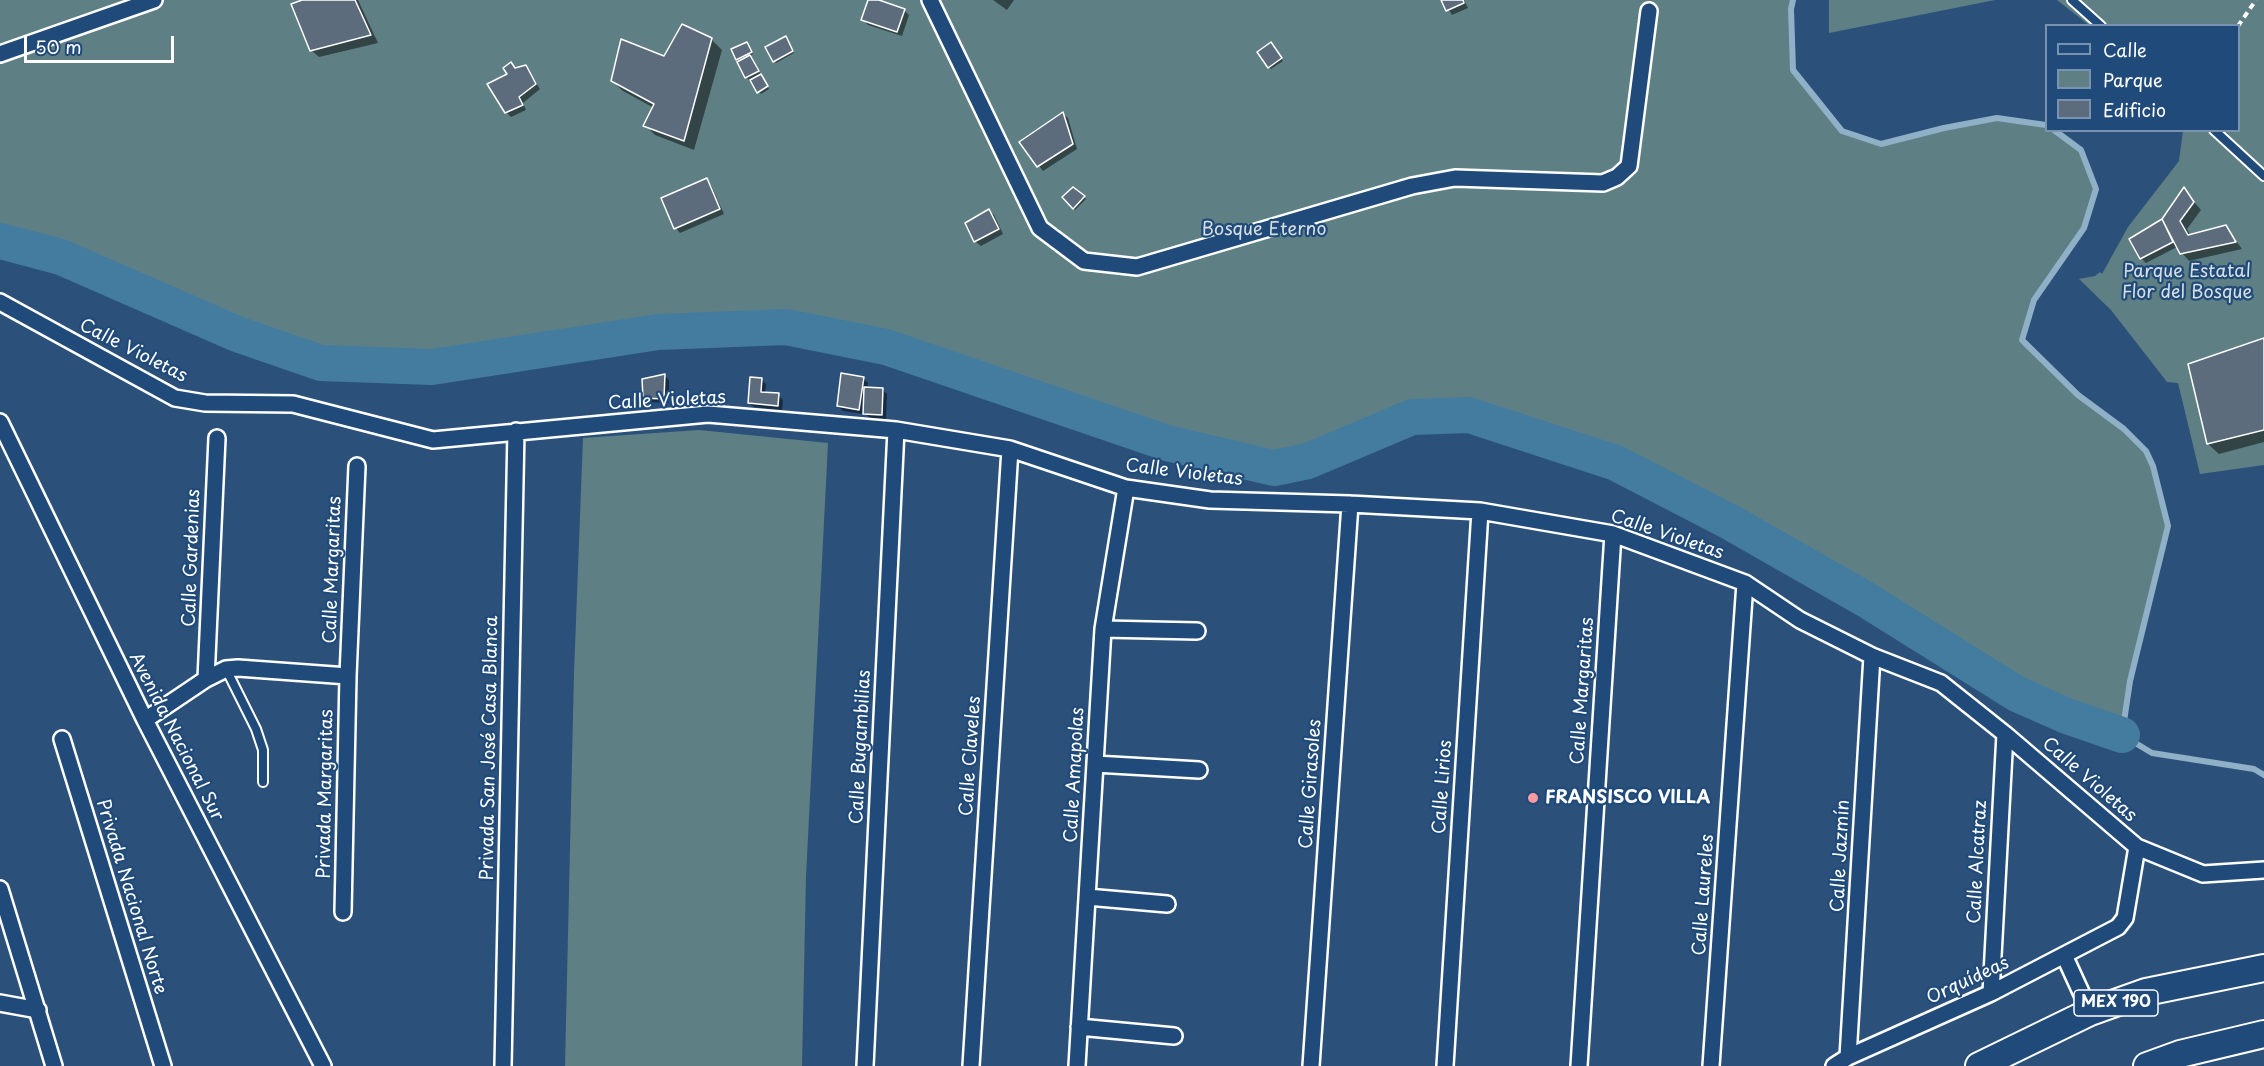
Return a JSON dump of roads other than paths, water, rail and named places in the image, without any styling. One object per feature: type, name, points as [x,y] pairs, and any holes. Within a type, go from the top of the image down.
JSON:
[{"type":"highway","name":"MEX 190","points":[[1978,1066],[2090,1012],[2146,992],[2264,968]]},
{"type":"highway","points":[[2146,1066],[2180,1054],[2264,1034]]},
{"type":"street","points":[[0,54],[154,0]]},
{"type":"street","points":[[930,0],[1040,228],[1084,261],[1137,267],[1412,186],[1455,178],[1603,183],[1617,177],[1629,166],[1649,11]]},
{"type":"street","name":"Calle Violetas","points":[[0,302],[175,398],[205,403],[293,404],[433,440],[708,414],[896,430],[1010,449],[1126,488],[1210,500],[1480,511],[1613,534],[1745,583],[1800,621],[1872,656],[1941,683],[2005,734],[2137,847],[2203,874],[2264,870]]},
{"type":"street","name":"Avenida Nacional Sur","points":[[0,422],[144,720],[323,1066]]},
{"type":"street","name":"Calle Bugambilias","points":[[866,1066],[896,430]]},
{"type":"street","name":"Privada San José Casa Blanca","points":[[503,1066],[516,431]]},
{"type":"street","name":"Calle Gardenias","points":[[206,679],[217,438]]},
{"type":"street","name":"Calle Claveles","points":[[971,1066],[1010,449]]},
{"type":"street","name":"Calle Margaritas","points":[[348,676],[357,466]]},
{"type":"street","name":"Calle Amapolas","points":[[1077,1066],[1103,629],[1126,488]]},
{"type":"street","name":"Calle Girasoles","points":[[1311,1066],[1350,504]]},
{"type":"street","name":"Calle Lirios","points":[[1445,1066],[1480,511]]},
{"type":"street","name":"Calle Margaritas","points":[[1578,1066],[1613,534]]},
{"type":"street","name":"Calle Laureles","points":[[1711,1066],[1745,583]]},
{"type":"street","points":[[1103,629],[1197,631]]},
{"type":"street","name":"Calle Jazmín","points":[[1848,1058],[1872,656]]},
{"type":"street","points":[[144,720],[206,679],[226,669],[348,676]]},
{"type":"street","name":"Privada Margaritas","points":[[344,912],[348,676]]},
{"type":"street","name":"Calle Alcatraz","points":[[1991,993],[2005,734]]},
{"type":"street","name":"Privada Nacional Norte","points":[[63,739],[163,1066]]},
{"type":"street","points":[[1095,764],[1199,770]]},
{"type":"street","name":"Orquídeas","points":[[1834,1066],[1991,993],[2118,927],[2125,918],[2137,847]]},
{"type":"street","points":[[0,889],[54,1066]]},
{"type":"street","points":[[1087,897],[1167,904]]},
{"type":"street","points":[[2064,955],[2090,1012]]},
{"type":"street","points":[[0,1003],[38,1010]]},
{"type":"street","points":[[1079,1027],[1174,1036]]},
{"type":"lane","points":[[2072,0],[2099,24]]},
{"type":"lane","points":[[2216,132],[2264,176]]},
{"type":"lane","points":[[226,669],[256,729],[263,750],[262,782]]},
{"type":"waterway","points":[[1793,0],[1791,9],[1793,70],[1842,131],[1881,144],[1944,128],[1997,118],[2045,125]]},
{"type":"waterway","points":[[2057,132],[2081,150],[2096,189],[2084,228],[2034,300],[2022,340],[2078,395],[2124,429],[2146,451],[2153,466],[2168,526],[2130,681],[2122,735],[2152,753],[2254,769],[2264,775]]},
{"type":"waterway","points":[[0,241],[61,257],[237,334],[321,363],[432,367],[658,332],[786,327],[886,347],[1167,443],[1274,468],[1308,461],[1412,417],[1469,415],[1616,463],[1730,522],[1865,599],[2017,694],[2067,716],[2122,735]]},
{"type":"place","name":"FRANSISCO VILLA","points":[[1533,798]]},
{"type":"park label","name":"Bosque Eterno","points":[[1264,230]]},
{"type":"park label","name":"Parque Estatal Flor del Bosque","points":[[2187,282]]}]
